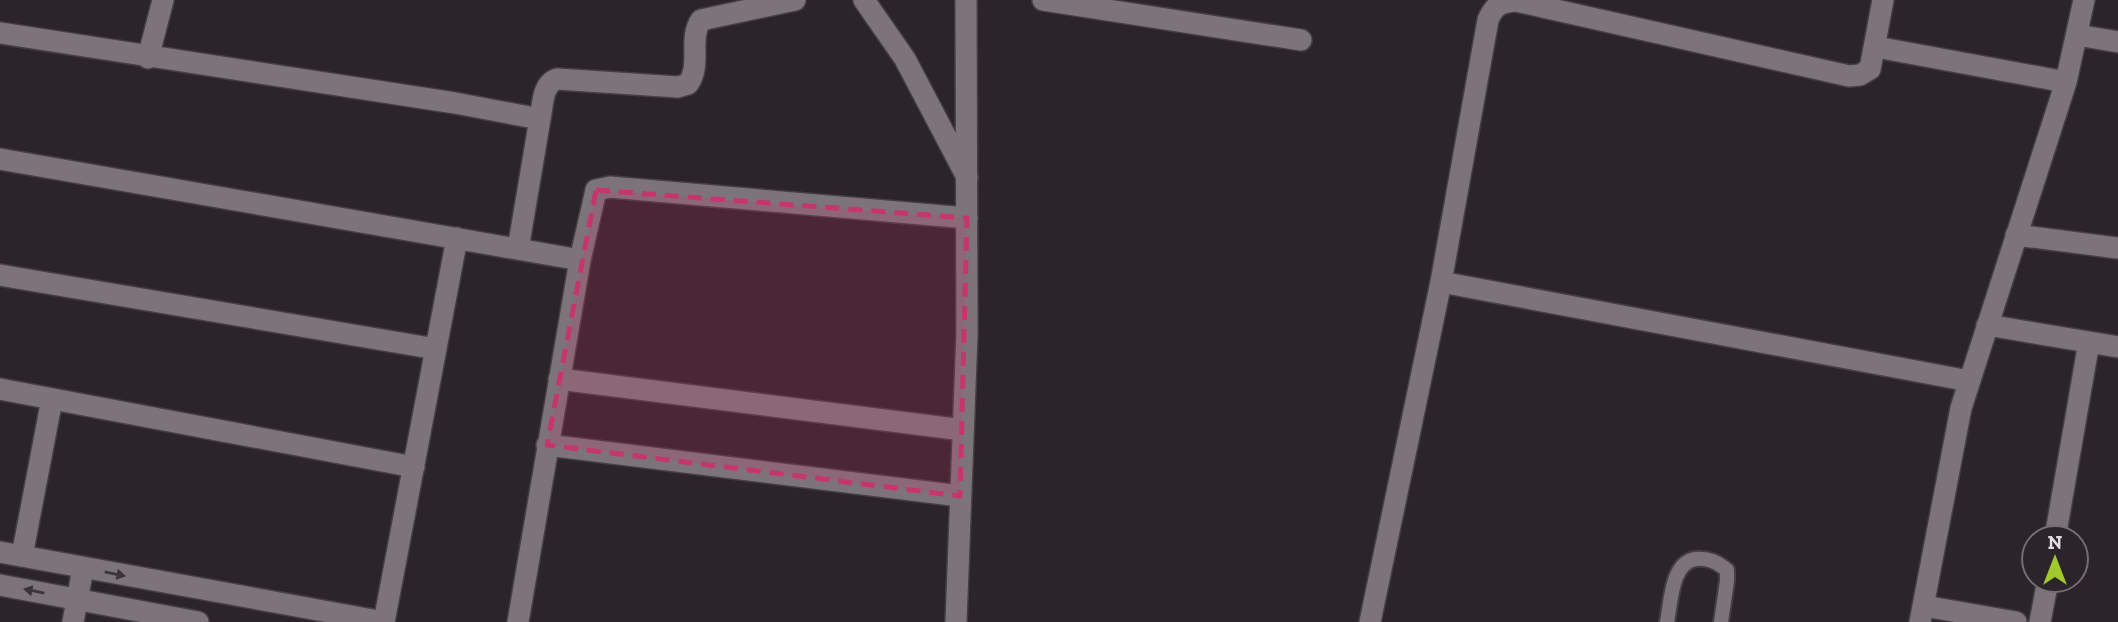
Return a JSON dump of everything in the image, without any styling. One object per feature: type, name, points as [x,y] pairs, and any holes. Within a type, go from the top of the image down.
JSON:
[{"type":"street","points":[[148,58],[163,0]]},
{"type":"street","points":[[518,249],[546,87],[551,81],[678,87],[688,84],[694,71],[695,35],[701,20],[795,0]]},
{"type":"street","points":[[864,0],[905,59],[967,177]]},
{"type":"street","points":[[956,622],[967,334],[966,0]]},
{"type":"street","points":[[1043,0],[1301,40]]},
{"type":"street","points":[[1370,622],[1441,282],[1492,10],[1501,2],[1516,1],[1584,8],[1849,76],[1860,75],[1870,69],[1883,0]]},
{"type":"street","points":[[2016,622],[1922,614],[1952,450],[1969,381],[2066,82],[2084,0]]},
{"type":"street","points":[[0,33],[148,58],[455,103],[540,119]]},
{"type":"street","points":[[2077,35],[2118,42]]},
{"type":"street","points":[[1876,47],[2066,82]]},
{"type":"street","points":[[0,159],[580,260]]},
{"type":"street","points":[[517,622],[580,260],[596,190],[602,187],[967,218]]},
{"type":"street","points":[[2016,235],[2118,248]]},
{"type":"street","points":[[0,552],[384,622],[457,238]]},
{"type":"street","points":[[0,275],[436,349]]},
{"type":"street","points":[[1441,282],[1969,381]]},
{"type":"street","points":[[1987,325],[2118,347]]},
{"type":"street","points":[[2057,524],[2089,342]]},
{"type":"street","points":[[559,379],[963,430]]},
{"type":"street","points":[[0,389],[414,467]]},
{"type":"street","points":[[22,556],[52,399]]},
{"type":"street","points":[[547,445],[960,496]]},
{"type":"street","points":[[73,622],[83,568]]},
{"type":"street","points":[[0,585],[198,622]]},
{"type":"street","points":[[2040,622],[2045,594]]},
{"type":"lane","points":[[1667,622],[1681,567],[1691,559],[1704,558],[1717,562],[1727,570],[1721,622]]},
{"type":"highlighted area","points":[[596,190],[967,218],[960,496],[547,445]]}]
